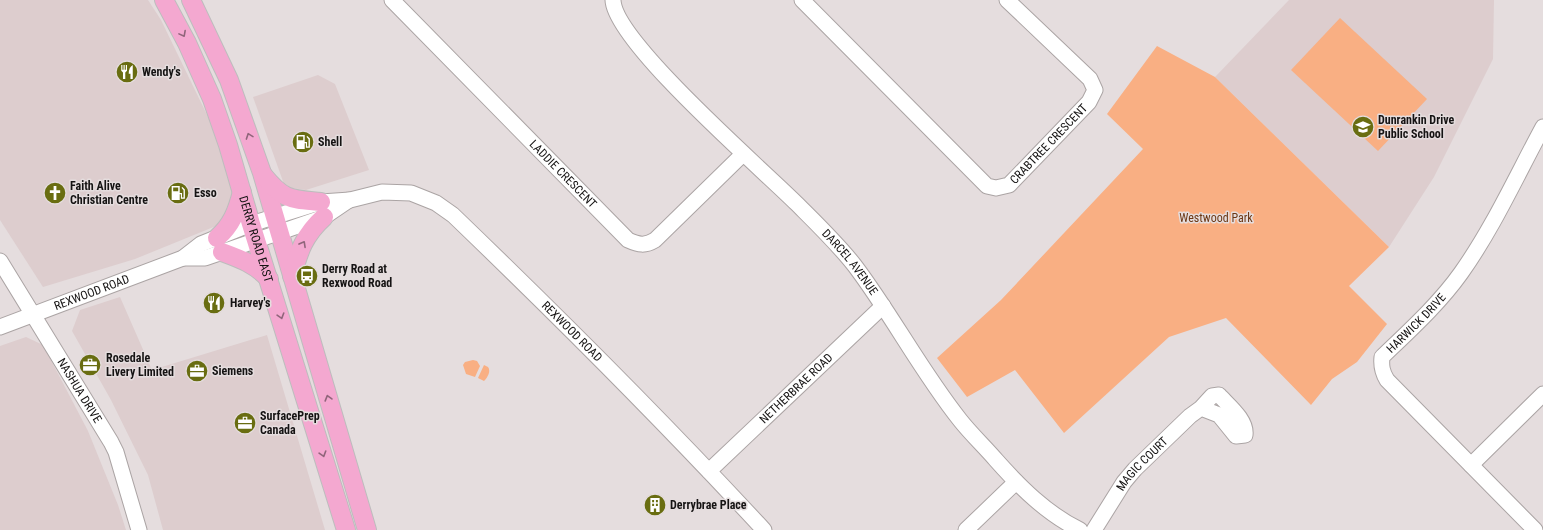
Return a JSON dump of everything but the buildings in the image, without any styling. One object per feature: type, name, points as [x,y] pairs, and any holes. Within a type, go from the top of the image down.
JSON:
[{"type":"main road","name":"DERRY ROAD EAST","points":[[164,0],[187,43],[212,100],[228,145],[346,530]]},
{"type":"main road","name":"DERRY ROAD EAST","points":[[191,0],[229,80],[262,173],[367,530]]},
{"type":"main road","points":[[262,173],[273,187],[291,199],[322,210],[300,248],[292,277]]},
{"type":"main road","points":[[243,191],[236,214],[219,245],[259,268],[269,279]]},
{"type":"street","name":"LADDIE CRESCENT","points":[[392,0],[628,240],[637,244],[646,245],[656,240],[743,154]]},
{"type":"street","name":"DARCEL AVENUE","points":[[613,0],[613,4],[623,23],[644,53],[743,154],[796,203],[854,264],[960,420],[1016,482],[1065,523],[1080,530]]},
{"type":"street","name":"CRABTREE CRESCENT","points":[[802,0],[987,186],[996,188],[1010,185],[1089,102],[1095,90],[1090,79],[1007,0]]},
{"type":"street","name":"HARWICK DRIVE","points":[[1535,530],[1387,380],[1382,374],[1382,357],[1438,301],[1461,274],[1478,247],[1543,127]]},
{"type":"street","name":"REXWOOD ROAD","points":[[219,245],[251,224],[277,224],[350,200],[382,192],[411,193],[436,203],[452,215],[545,304],[709,470],[764,530]]},
{"type":"street","name":"REXWOOD ROAD","points":[[0,328],[183,258],[201,244],[219,245],[257,240],[277,224]]},
{"type":"street","name":"NASHUA DRIVE","points":[[0,261],[34,314],[111,442],[116,452],[139,530]]},
{"type":"street","name":"NETHERBRAE ROAD","points":[[709,470],[883,306]]},
{"type":"street","points":[[1471,465],[1543,394]]},
{"type":"street","name":"MAGIC COURT","points":[[1094,530],[1131,473],[1190,416],[1201,408]]},
{"type":"street","points":[[966,530],[1016,482]]},
{"type":"shaded area","points":[[0,0],[148,0],[161,20],[209,119],[232,182],[234,200],[226,214],[216,226],[135,259],[43,287],[0,220]]},
{"type":"shaded area","name":"Dunrankin Drive Public School","points":[[1289,0],[1494,0],[1493,59],[1434,177],[1389,247],[1215,77]]},
{"type":"shaded area","points":[[318,75],[335,84],[369,170],[306,190],[285,187],[253,97]]},
{"type":"shaded area","points":[[120,297],[152,370],[267,335],[325,530],[163,530],[148,475],[111,400],[72,331],[80,310]]},
{"type":"shaded area","points":[[26,337],[43,345],[88,431],[118,505],[126,530],[0,530],[0,346]]},
{"type":"green space","points":[[1340,18],[1427,99],[1378,151],[1291,70]]},
{"type":"green space","name":"Westwood Park","points":[[1157,46],[1215,77],[1389,247],[1349,286],[1387,324],[1357,362],[1332,379],[1311,405],[1226,318],[1169,337],[1064,433],[1015,370],[967,397],[937,358],[1001,300],[1143,149],[1107,114]]},
{"type":"green space","points":[[473,360],[477,361],[480,366],[475,377],[466,374],[463,365],[465,362]]},
{"type":"green space","points":[[484,365],[488,367],[489,372],[484,381],[478,378]]},
{"type":"place","name":"Wendy's","points":[[127,72]]},
{"type":"place","name":"Dunrankin Drive Public School","points":[[1363,127]]},
{"type":"place","name":"Shell","points":[[303,142]]},
{"type":"place","name":"Faith Alive Christian Centre","points":[[55,193]]},
{"type":"place","name":"Esso","points":[[178,193]]},
{"type":"place","name":"Derry Road at Rexwood Road","points":[[307,276]]},
{"type":"place","name":"Harvey's","points":[[214,303]]},
{"type":"place","name":"Rosedale Livery Limited","points":[[90,365]]},
{"type":"place","name":"Siemens","points":[[197,371]]},
{"type":"place","name":"SurfacePrep Canada","points":[[245,423]]},
{"type":"place","name":"Derrybrae Place","points":[[655,505]]}]
